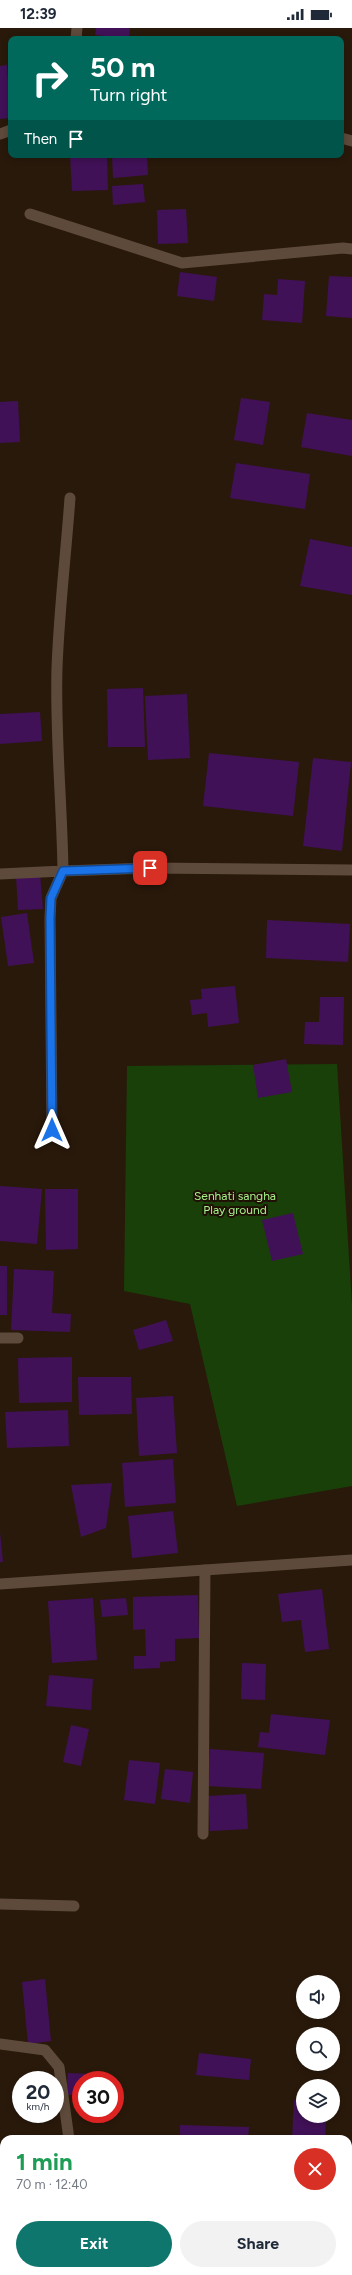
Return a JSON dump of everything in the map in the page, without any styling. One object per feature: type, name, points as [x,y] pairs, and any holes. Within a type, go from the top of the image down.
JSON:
[{"type":"street","points":[[30,214],[182,263],[343,248],[352,249]]},
{"type":"street","points":[[52,1130],[50,918],[51,898],[63,871],[62,794],[57,734],[57,667],[70,498]]},
{"type":"street","points":[[0,874],[150,868],[352,870]]},
{"type":"street","points":[[0,1338],[18,1338]]},
{"type":"street","points":[[0,1584],[352,1560]]},
{"type":"street","points":[[203,1834],[205,1570]]},
{"type":"street","points":[[0,1904],[74,1906]]},
{"type":"street","points":[[0,2044],[45,2050],[55,2060],[60,2067],[68,2135]]},
{"type":"green space","name":"Senhati sangha Play ground","points":[[337,1064],[352,1305],[352,1486],[237,1506],[190,1304],[124,1291],[127,1066]]},
{"type":"building","points":[[96,28],[130,28],[129,36],[95,35]]},
{"type":"building","points":[[7,65],[8,118],[0,119],[0,66]]},
{"type":"building","points":[[70,158],[107,158],[108,190],[72,191]]},
{"type":"building","points":[[112,158],[147,158],[148,175],[113,178]]},
{"type":"building","points":[[143,184],[145,202],[113,205],[112,186]]},
{"type":"building","points":[[186,209],[188,243],[158,244],[157,210]]},
{"type":"building","points":[[180,272],[217,277],[214,301],[177,296]]},
{"type":"building","points":[[329,276],[352,277],[352,318],[326,316]]},
{"type":"building","points":[[278,279],[305,281],[302,323],[262,320],[264,294],[277,295]]},
{"type":"building","points":[[241,398],[270,402],[263,445],[234,440]]},
{"type":"building","points":[[18,401],[20,442],[0,443],[0,402]]},
{"type":"building","points":[[307,413],[352,420],[352,456],[301,447]]},
{"type":"building","points":[[236,463],[310,474],[305,509],[230,498]]},
{"type":"building","points":[[310,539],[352,547],[352,595],[300,586]]},
{"type":"building","points":[[143,688],[145,747],[108,747],[107,689]]},
{"type":"building","points":[[187,694],[190,758],[148,760],[145,696]]},
{"type":"building","points":[[40,712],[42,741],[0,744],[0,714]]},
{"type":"building","points":[[209,753],[299,762],[293,816],[203,806]]},
{"type":"building","points":[[313,758],[351,762],[342,851],[303,846]]},
{"type":"building","points":[[40,874],[43,909],[18,910],[16,876]]},
{"type":"building","points":[[27,913],[34,963],[8,966],[1,917]]},
{"type":"building","points":[[267,920],[350,924],[348,962],[266,958]]},
{"type":"building","points":[[235,986],[239,1023],[208,1027],[207,1013],[192,1015],[190,1000],[202,999],[201,989]]},
{"type":"building","points":[[320,997],[344,997],[343,1045],[304,1044],[305,1022],[319,1022]]},
{"type":"building","points":[[286,1059],[292,1092],[258,1098],[253,1065]]},
{"type":"building","points":[[0,1186],[42,1189],[37,1244],[0,1241]]},
{"type":"building","points":[[45,1189],[78,1189],[78,1249],[46,1250]]},
{"type":"building","points":[[293,1213],[303,1254],[272,1261],[262,1220]]},
{"type":"building","points":[[0,1266],[7,1266],[7,1315],[0,1315]]},
{"type":"building","points":[[14,1269],[54,1271],[52,1313],[71,1314],[70,1332],[11,1330]]},
{"type":"building","points":[[166,1320],[173,1341],[139,1350],[133,1330]]},
{"type":"building","points":[[72,1357],[72,1402],[19,1403],[18,1358]]},
{"type":"building","points":[[78,1377],[131,1377],[132,1414],[79,1415]]},
{"type":"building","points":[[173,1396],[177,1453],[139,1456],[136,1398]]},
{"type":"building","points":[[68,1410],[69,1446],[7,1448],[5,1412]]},
{"type":"building","points":[[173,1459],[176,1503],[125,1507],[122,1463]]},
{"type":"building","points":[[112,1483],[106,1528],[81,1537],[71,1485]]},
{"type":"building","points":[[173,1511],[178,1553],[132,1558],[128,1516]]},
{"type":"building","points":[[0,1532],[3,1562],[0,1562]]},
{"type":"building","points":[[322,1589],[329,1649],[305,1652],[301,1620],[282,1622],[278,1594]]},
{"type":"building","points":[[198,1595],[199,1638],[175,1639],[175,1661],[160,1662],[160,1668],[134,1669],[134,1656],[146,1656],[145,1629],[133,1630],[133,1597]]},
{"type":"building","points":[[93,1598],[97,1660],[52,1663],[48,1601]]},
{"type":"building","points":[[126,1598],[128,1615],[102,1617],[100,1600]]},
{"type":"building","points":[[242,1663],[266,1664],[265,1700],[241,1699]]},
{"type":"building","points":[[49,1675],[93,1679],[91,1710],[46,1706]]},
{"type":"building","points":[[271,1714],[330,1720],[325,1755],[258,1747],[260,1732],[269,1733]]},
{"type":"building","points":[[71,1725],[89,1729],[81,1766],[63,1762]]},
{"type":"building","points":[[210,1749],[264,1753],[261,1789],[207,1786]]},
{"type":"building","points":[[129,1760],[160,1763],[155,1804],[124,1800]]},
{"type":"building","points":[[165,1769],[193,1772],[190,1803],[161,1799]]},
{"type":"building","points":[[246,1794],[248,1829],[210,1831],[208,1796]]},
{"type":"building","points":[[45,1979],[51,2041],[28,2044],[22,1982]]},
{"type":"building","points":[[199,2053],[251,2059],[249,2080],[196,2075]]},
{"type":"building","points":[[68,2073],[72,2073],[72,2095],[66,2095]]},
{"type":"building","points":[[294,2100],[296,2100],[296,2123],[326,2123],[325,2135],[292,2135]]},
{"type":"building","points":[[180,2125],[249,2127],[248,2135],[180,2135]]},
{"type":"route","points":[[52,1130],[51,898],[63,871],[150,868]]}]
